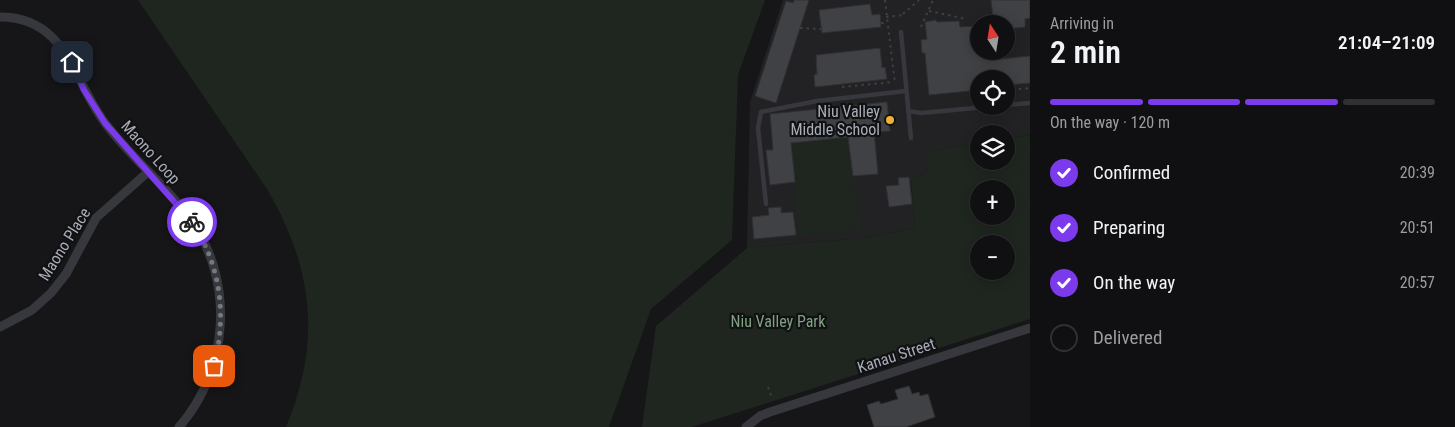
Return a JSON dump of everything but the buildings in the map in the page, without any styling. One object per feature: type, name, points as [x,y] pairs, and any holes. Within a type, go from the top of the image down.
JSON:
[{"type":"street","name":"Maono Loop","points":[[0,17],[27,22],[56,40],[68,54],[84,90],[105,123],[181,207],[201,235],[214,266],[220,299],[220,333],[214,366],[200,397],[178,427]]},
{"type":"street","name":"Maono Place","points":[[0,327],[32,310],[51,293],[66,274],[96,218],[148,172]]},
{"type":"street","name":"Kanau Street","points":[[746,427],[760,416],[770,412],[1030,328]]},
{"type":"lane","points":[[901,32],[911,138]]},
{"type":"lane","points":[[766,204],[758,128],[761,112],[817,100],[906,91]]},
{"type":"lane","points":[[1015,105],[1030,103]]},
{"type":"lane","points":[[908,111],[921,113],[970,108]]},
{"type":"path","points":[[884,0],[893,82],[896,88]]},
{"type":"path","points":[[886,17],[903,14],[919,0]]},
{"type":"path","points":[[921,27],[933,0]]},
{"type":"path","points":[[994,0],[996,15]]},
{"type":"path","points":[[929,11],[962,18],[964,22]]},
{"type":"path","points":[[1015,25],[1021,24],[1021,19]]},
{"type":"path","points":[[881,23],[887,23]]},
{"type":"path","points":[[800,28],[821,30]]},
{"type":"path","points":[[881,80],[882,90]]},
{"type":"path","points":[[842,88],[893,82]]},
{"type":"path","points":[[1015,89],[1030,88]]},
{"type":"path","points":[[768,387],[772,398]]},
{"type":"shaded area","name":"Niu Valley Middle School","points":[[783,0],[1030,0],[1030,135],[1015,138],[1015,125],[970,125],[970,145],[927,152],[928,172],[911,181],[915,228],[864,238],[747,248],[750,102]]},
{"type":"green space","points":[[138,0],[765,0],[738,75],[732,240],[651,309],[609,427],[286,427],[305,365],[308,335],[307,305],[303,276],[294,247],[267,189]]},
{"type":"green space","name":"Niu Valley Park","points":[[1030,135],[1030,319],[692,427],[642,427],[656,326],[747,248],[864,238],[915,228],[911,180],[928,172],[926,152],[970,145],[970,170],[1015,170],[1015,138]]},
{"type":"green space","points":[[848,137],[861,230],[799,236],[790,143]]},
{"type":"way so far","points":[[192,222],[208,250],[218,282],[221,316],[218,349],[214,366]]},
{"type":"place","name":"Niu Valley Middle School","points":[[890,120]]},
{"type":"route","points":[[72,62],[84,90],[105,123],[181,207],[192,222]]}]
